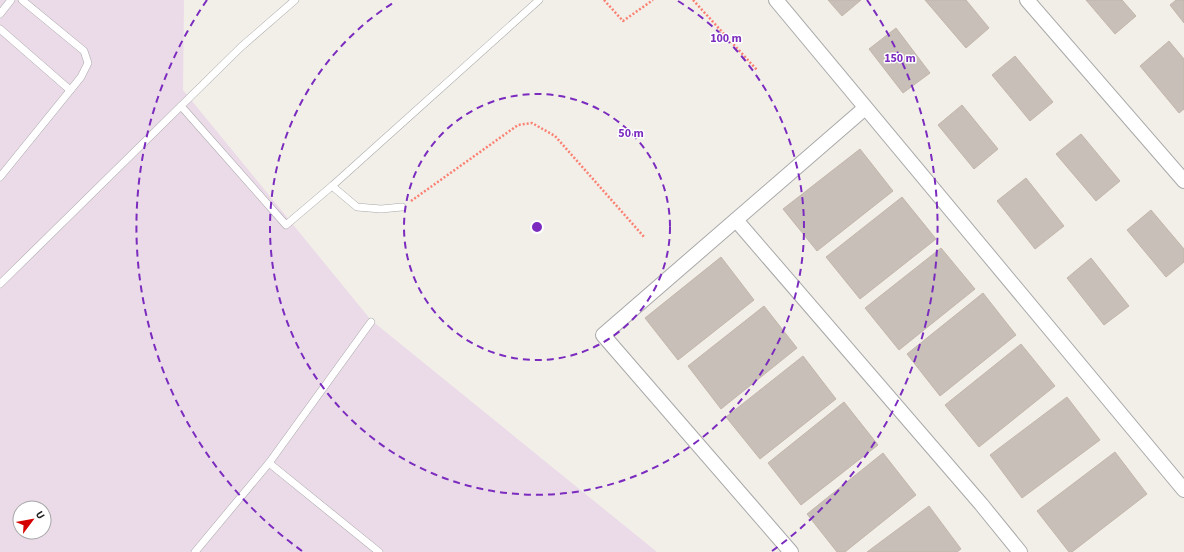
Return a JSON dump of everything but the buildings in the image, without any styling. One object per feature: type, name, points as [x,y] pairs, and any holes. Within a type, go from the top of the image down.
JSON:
[{"type":"street","points":[[776,0],[1184,490]]},
{"type":"street","points":[[1027,0],[1184,180]]},
{"type":"street","points":[[791,552],[604,334],[865,108]]},
{"type":"street","points":[[736,220],[982,504],[1020,552]]},
{"type":"lane","points":[[0,14],[11,0]]},
{"type":"lane","points":[[0,177],[70,90],[88,63],[84,52],[22,0]]},
{"type":"lane","points":[[0,284],[241,47],[295,0]]},
{"type":"lane","points":[[181,106],[286,225],[332,186],[539,0]]},
{"type":"lane","points":[[0,29],[70,90]]},
{"type":"lane","points":[[332,186],[357,207],[381,210],[402,207]]},
{"type":"lane","points":[[195,552],[269,463],[371,322]]},
{"type":"lane","points":[[269,463],[379,552]]},
{"type":"path","points":[[604,0],[623,21],[653,0]]},
{"type":"path","points":[[694,0],[757,70]]},
{"type":"path","points":[[402,207],[518,125],[532,123],[555,136],[645,238]]},
{"type":"shaded area","points":[[0,0],[184,0],[183,90],[371,320],[657,552],[0,552]]}]
